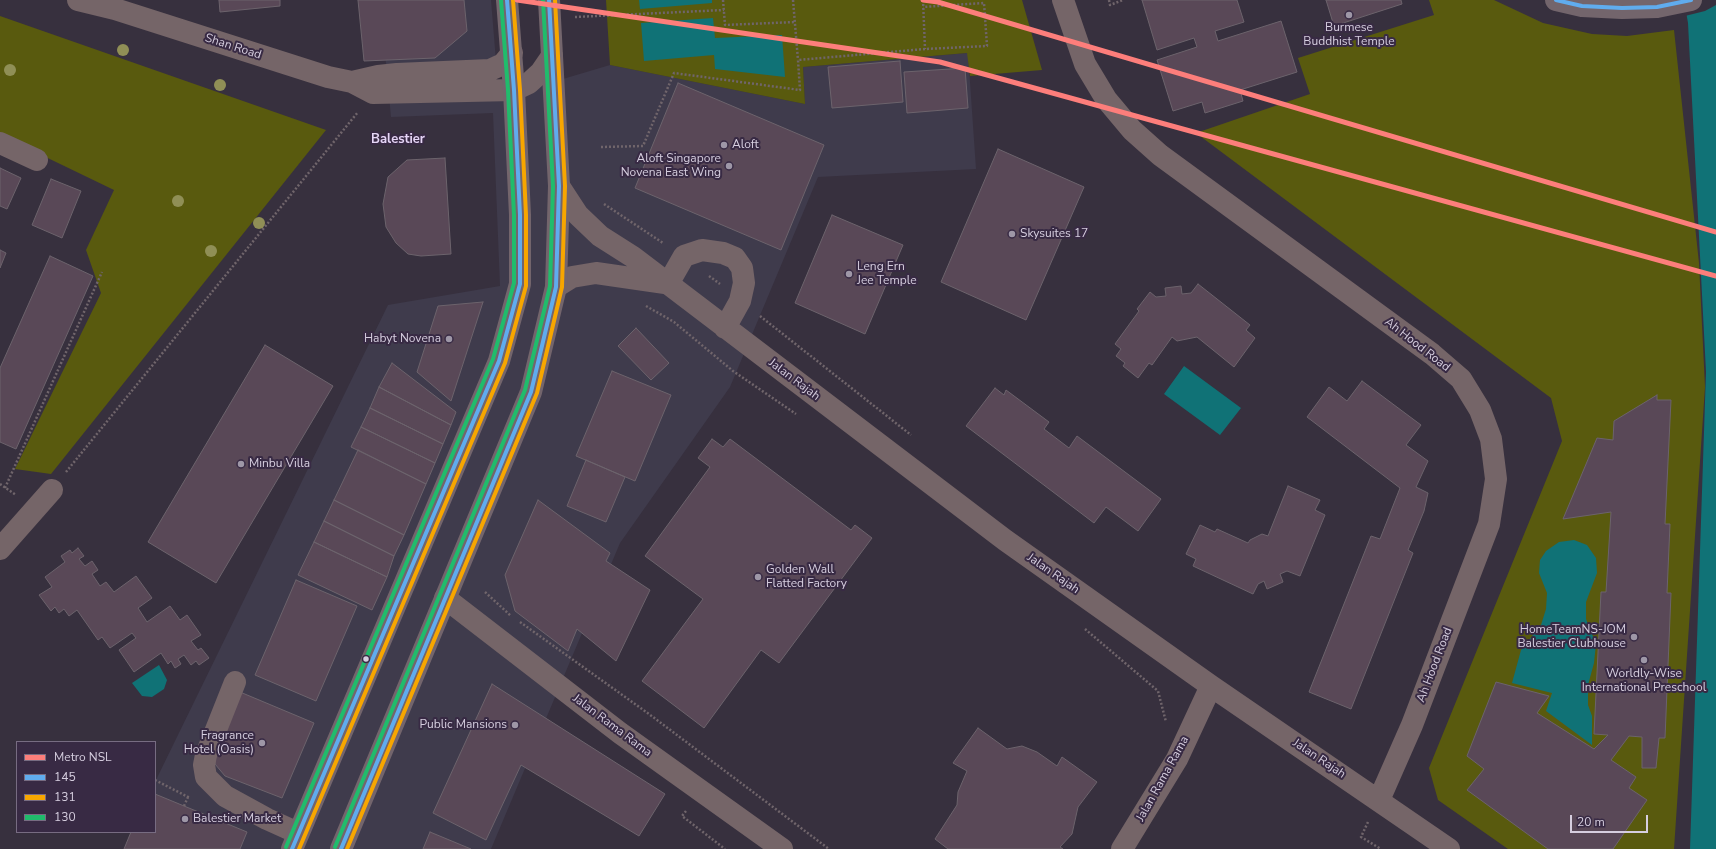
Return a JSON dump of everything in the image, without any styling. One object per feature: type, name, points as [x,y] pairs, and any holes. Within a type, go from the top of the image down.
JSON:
[{"type":"main road","points":[[295,841],[499,361],[520,284],[520,215],[508,0]]},
{"type":"main road","points":[[1556,0],[1582,6],[1622,8],[1657,7],[1691,0]]},
{"type":"main road","points":[[341,849],[532,392],[556,287],[559,186],[549,9]]},
{"type":"street","name":"Shan Road","points":[[78,0],[114,4],[328,77],[352,82],[373,94]]},
{"type":"street","name":"Ah Hood Road","points":[[1062,0],[1085,64],[1106,99],[1132,130],[1160,155],[1432,354],[1460,379],[1480,410],[1490,439],[1496,479],[1489,524],[1412,725],[1379,800]]},
{"type":"street","name":"Shan Road","points":[[352,82],[378,76],[397,74],[490,70],[503,64],[512,53]]},
{"type":"street","points":[[373,94],[514,90],[529,83],[541,72],[552,56]]},
{"type":"street","points":[[0,144],[36,160]]},
{"type":"street","name":"Jalan Rajah","points":[[559,186],[578,215],[600,236],[633,257],[1005,540],[1211,686],[1449,849]]},
{"type":"street","points":[[668,284],[684,256],[702,250],[723,253],[735,258],[742,268],[744,283],[740,301],[725,328]]},
{"type":"street","name":"Jalan Rajah","points":[[556,287],[572,277],[596,273],[668,284]]},
{"type":"street","points":[[0,549],[52,490]]},
{"type":"street","name":"Jalan Rama Rama","points":[[445,598],[620,733],[782,849]]},
{"type":"street","points":[[235,682],[206,755],[204,766],[206,777],[225,796],[268,819],[295,841]]},
{"type":"street","name":"Jalan Rama Rama","points":[[1122,849],[1177,759],[1211,686]]},
{"type":"path","points":[[723,0],[725,25],[795,22]]},
{"type":"path","points":[[601,147],[643,146],[674,73],[800,90],[794,0]]},
{"type":"path","points":[[923,0],[925,49]]},
{"type":"path","points":[[1109,0],[1110,5],[1123,0]]},
{"type":"path","points":[[798,60],[925,49],[987,46],[984,3],[975,2],[923,7]]},
{"type":"path","points":[[549,9],[724,10]]},
{"type":"path","points":[[52,490],[373,94]]},
{"type":"path","points":[[600,201],[684,256],[912,436]]},
{"type":"path","points":[[0,484],[5,488],[102,272]]},
{"type":"path","points":[[639,303],[674,322],[733,371]]},
{"type":"path","points":[[485,592],[513,617]]},
{"type":"path","points":[[520,622],[649,714],[829,849]]},
{"type":"path","points":[[184,806],[188,797]]},
{"type":"shaded area","points":[[380,0],[491,0],[499,98],[610,65],[805,104],[803,67],[968,53],[976,169],[818,177],[730,387],[620,543],[491,849],[126,849],[153,833],[156,833],[156,780],[388,305],[500,286],[493,113],[391,117]]},
{"type":"shaded area","points":[[606,0],[1022,0],[1042,70],[970,76],[967,53],[803,67],[805,104],[610,65]]},
{"type":"shaded area","points":[[639,0],[712,0],[712,3],[640,9]]},
{"type":"shaded area","points":[[1429,0],[1494,0],[1543,23],[1592,34],[1627,36],[1674,30],[1699,263],[1705,387],[1674,849],[1508,849],[1438,800],[1429,768],[1562,441],[1551,398],[1196,133],[1310,94],[1298,58],[1434,15]]},
{"type":"shaded area","points":[[1684,0],[1716,0],[1716,849],[1690,849],[1706,372],[1688,23]]},
{"type":"shaded area","points":[[0,16],[326,130],[51,474],[15,469],[101,293],[86,250],[114,190],[0,135]]},
{"type":"shaded area","points":[[713,18],[715,38],[782,35],[785,77],[715,69],[714,55],[644,61],[641,23]]},
{"type":"shaded area","points":[[1184,366],[1241,408],[1220,435],[1164,394]]},
{"type":"shaded area","points":[[1574,540],[1587,545],[1596,558],[1597,573],[1586,602],[1586,619],[1596,644],[1594,663],[1588,685],[1588,705],[1592,716],[1592,745],[1546,711],[1552,693],[1512,683],[1521,650],[1541,625],[1546,609],[1547,593],[1539,573],[1540,560],[1546,551],[1559,542]]},
{"type":"shaded area","points":[[159,665],[167,680],[164,689],[152,697],[142,696],[132,683]]},
{"type":"pier","points":[[1682,0],[1716,0],[1716,5],[1705,11],[1685,16]]},
{"type":"building","points":[[219,0],[280,0],[280,6],[220,12]]},
{"type":"building","points":[[358,0],[464,0],[467,31],[435,58],[364,61]]},
{"type":"building","points":[[1142,0],[1237,0],[1244,22],[1215,31],[1218,41],[1281,21],[1297,72],[1240,90],[1243,101],[1205,113],[1202,102],[1173,111],[1157,60],[1197,47],[1194,38],[1157,50]]},
{"type":"building","name":"Burmese Buddhist Temple","points":[[1326,0],[1401,0],[1402,4],[1334,26]]},
{"type":"building","points":[[900,61],[903,102],[832,108],[828,67]]},
{"type":"building","points":[[965,68],[968,108],[907,113],[904,72]]},
{"type":"building","name":"Aloft Singapore Novena East Wing","points":[[678,83],[824,145],[781,250],[635,188]]},
{"type":"building","name":"Skysuites 17","points":[[998,149],[1084,187],[1026,320],[941,282]]},
{"type":"building","points":[[445,158],[451,254],[421,256],[408,254],[396,243],[386,227],[383,204],[388,177],[407,160]]},
{"type":"building","points":[[0,168],[21,178],[7,209],[0,206]]},
{"type":"building","points":[[51,179],[81,191],[62,238],[32,225]]},
{"type":"building","name":"Leng Ern Jee Temple","points":[[832,215],[903,245],[865,334],[795,303]]},
{"type":"building","points":[[0,250],[6,253],[0,268]]},
{"type":"building","points":[[50,256],[93,276],[16,449],[0,442],[0,368]]},
{"type":"building","points":[[1198,284],[1250,325],[1246,330],[1255,338],[1234,367],[1197,337],[1177,341],[1172,337],[1152,365],[1149,363],[1138,378],[1123,366],[1125,363],[1116,356],[1121,349],[1115,344],[1139,311],[1137,309],[1150,292],[1156,297],[1166,296],[1165,288],[1181,286],[1182,294],[1191,293]]},
{"type":"building","name":"Habyt Novena","points":[[483,302],[451,401],[417,372],[438,306]]},
{"type":"building","points":[[636,328],[669,363],[651,380],[618,346]]},
{"type":"building","name":"Minbu Villa","points":[[265,345],[333,386],[216,583],[148,542]]},
{"type":"building","points":[[392,363],[456,412],[451,425],[379,387]]},
{"type":"building","points":[[612,371],[671,395],[635,481],[576,456]]},
{"type":"building","points":[[1362,381],[1421,425],[1406,445],[1428,461],[1416,487],[1428,493],[1424,511],[1408,550],[1413,553],[1351,709],[1309,692],[1371,536],[1380,539],[1400,488],[1307,417],[1329,387],[1347,401]]},
{"type":"building","points":[[379,387],[451,425],[443,444],[370,408]]},
{"type":"building","points":[[995,388],[1004,395],[1006,390],[1049,422],[1044,429],[1069,448],[1077,436],[1161,499],[1138,531],[1106,507],[1094,523],[966,426]]},
{"type":"building","name":"HomeTeamNS-JOM Balestier Clubhouse","points":[[1657,395],[1657,400],[1671,400],[1665,524],[1670,524],[1667,593],[1671,593],[1665,738],[1659,738],[1656,768],[1642,768],[1642,737],[1629,736],[1611,760],[1636,777],[1629,788],[1647,800],[1613,849],[1548,849],[1467,790],[1484,769],[1467,756],[1496,682],[1549,696],[1537,713],[1594,749],[1608,735],[1594,734],[1601,592],[1606,592],[1611,512],[1563,519],[1597,438],[1613,440],[1614,421]]},
{"type":"building","points":[[370,408],[443,444],[435,463],[361,427]]},
{"type":"building","points":[[361,427],[435,463],[426,484],[351,447]]},
{"type":"building","name":"Golden Wall Flatted Factory","points":[[712,439],[723,447],[730,439],[851,530],[855,525],[872,538],[779,663],[761,650],[704,728],[642,681],[703,599],[645,556],[710,467],[698,458]]},
{"type":"building","points":[[358,450],[426,484],[404,535],[334,500]]},
{"type":"building","points":[[586,460],[625,477],[606,522],[567,506]]},
{"type":"building","points":[[1288,486],[1320,500],[1315,510],[1325,515],[1300,576],[1287,571],[1280,574],[1283,582],[1267,589],[1264,581],[1258,584],[1253,594],[1193,566],[1196,559],[1186,554],[1200,525],[1215,532],[1217,529],[1248,543],[1250,540],[1262,534],[1268,536]]},
{"type":"building","points":[[334,500],[404,535],[394,556],[324,521]]},
{"type":"building","points":[[538,500],[610,553],[606,561],[650,590],[616,661],[577,629],[568,651],[515,611],[505,575]]},
{"type":"building","points":[[324,521],[394,556],[387,577],[314,542]]},
{"type":"building","points":[[314,542],[387,577],[372,610],[298,575]]},
{"type":"building","points":[[78,548],[84,556],[79,559],[85,566],[92,561],[98,570],[92,574],[100,586],[106,582],[114,592],[136,576],[152,598],[138,608],[147,622],[170,606],[180,620],[187,615],[201,635],[191,641],[198,650],[201,648],[209,658],[199,665],[196,661],[191,665],[184,655],[178,659],[181,664],[175,668],[171,661],[168,664],[161,653],[134,672],[119,650],[136,638],[132,633],[110,648],[102,637],[98,640],[77,610],[69,616],[64,609],[59,613],[55,607],[51,611],[39,595],[52,587],[45,577],[65,562],[61,556],[70,550],[72,553]]},
{"type":"building","points":[[296,580],[357,606],[316,701],[255,675]]},
{"type":"building","name":"Public Mansions","points":[[492,684],[665,794],[639,836],[521,765],[486,840],[433,813]]},
{"type":"building","name":"Fragrance Hotel (Oasis)","points":[[240,692],[314,723],[282,798],[225,776],[215,764],[216,749]]},
{"type":"building","points":[[978,728],[1007,749],[1022,746],[1037,752],[1057,766],[1062,757],[1097,782],[1078,807],[1072,834],[1060,847],[1063,849],[948,849],[935,839],[957,805],[958,792],[967,771],[953,763]]},
{"type":"building","name":"Balestier Market","points":[[156,794],[247,832],[240,849],[124,849],[131,833],[156,833]]},
{"type":"building","points":[[430,832],[471,849],[423,849]]},
{"type":"metro line","name":"NSL","points":[[517,0],[940,62],[1716,276]]},
{"type":"metro line","name":"NSL","points":[[923,0],[938,2],[1716,232]]},
{"type":"transit line","name":"130","points":[[286,847],[493,359],[514,283],[514,215],[508,90],[501,0]]},
{"type":"transit line","name":"145","points":[[292,849],[499,361],[520,284],[520,215],[514,90],[507,0]]},
{"type":"transit line","name":"131","points":[[299,849],[505,363],[526,286],[526,215],[520,90],[513,0]]},
{"type":"transit line","name":"130","points":[[335,847],[525,390],[550,286],[553,186],[543,0]]},
{"type":"transit line","name":"145","points":[[341,849],[531,392],[556,287],[559,186],[549,0]]},
{"type":"transit line","name":"131","points":[[347,849],[537,393],[562,287],[565,186],[555,0]]},
{"type":"transit line","name":"145","points":[[1556,0],[1582,6],[1622,8],[1657,7],[1691,0]]},
{"type":"place","name":"Burmese Buddhist Temple","points":[[1349,15]]},
{"type":"place","name":"Aloft","points":[[724,145]]},
{"type":"place","name":"Aloft Singapore Novena East Wing","points":[[729,166]]},
{"type":"place","name":"Skysuites 17","points":[[1012,234]]},
{"type":"place","name":"Leng Ern Jee Temple","points":[[849,274]]},
{"type":"place","name":"Habyt Novena","points":[[449,339]]},
{"type":"place","name":"Minbu Villa","points":[[241,464]]},
{"type":"place","name":"Golden Wall Flatted Factory","points":[[758,577]]},
{"type":"place","name":"HomeTeamNS-JOM Balestier Clubhouse","points":[[1634,637]]},
{"type":"place","name":"Worldly-Wise International Preschool","points":[[1644,660]]},
{"type":"place","name":"Public Mansions","points":[[515,725]]},
{"type":"place","name":"Fragrance Hotel (Oasis)","points":[[262,743]]},
{"type":"place","name":"Balestier Market","points":[[185,819]]},
{"type":"district","name":"Balestier","points":[[398,140]]}]
